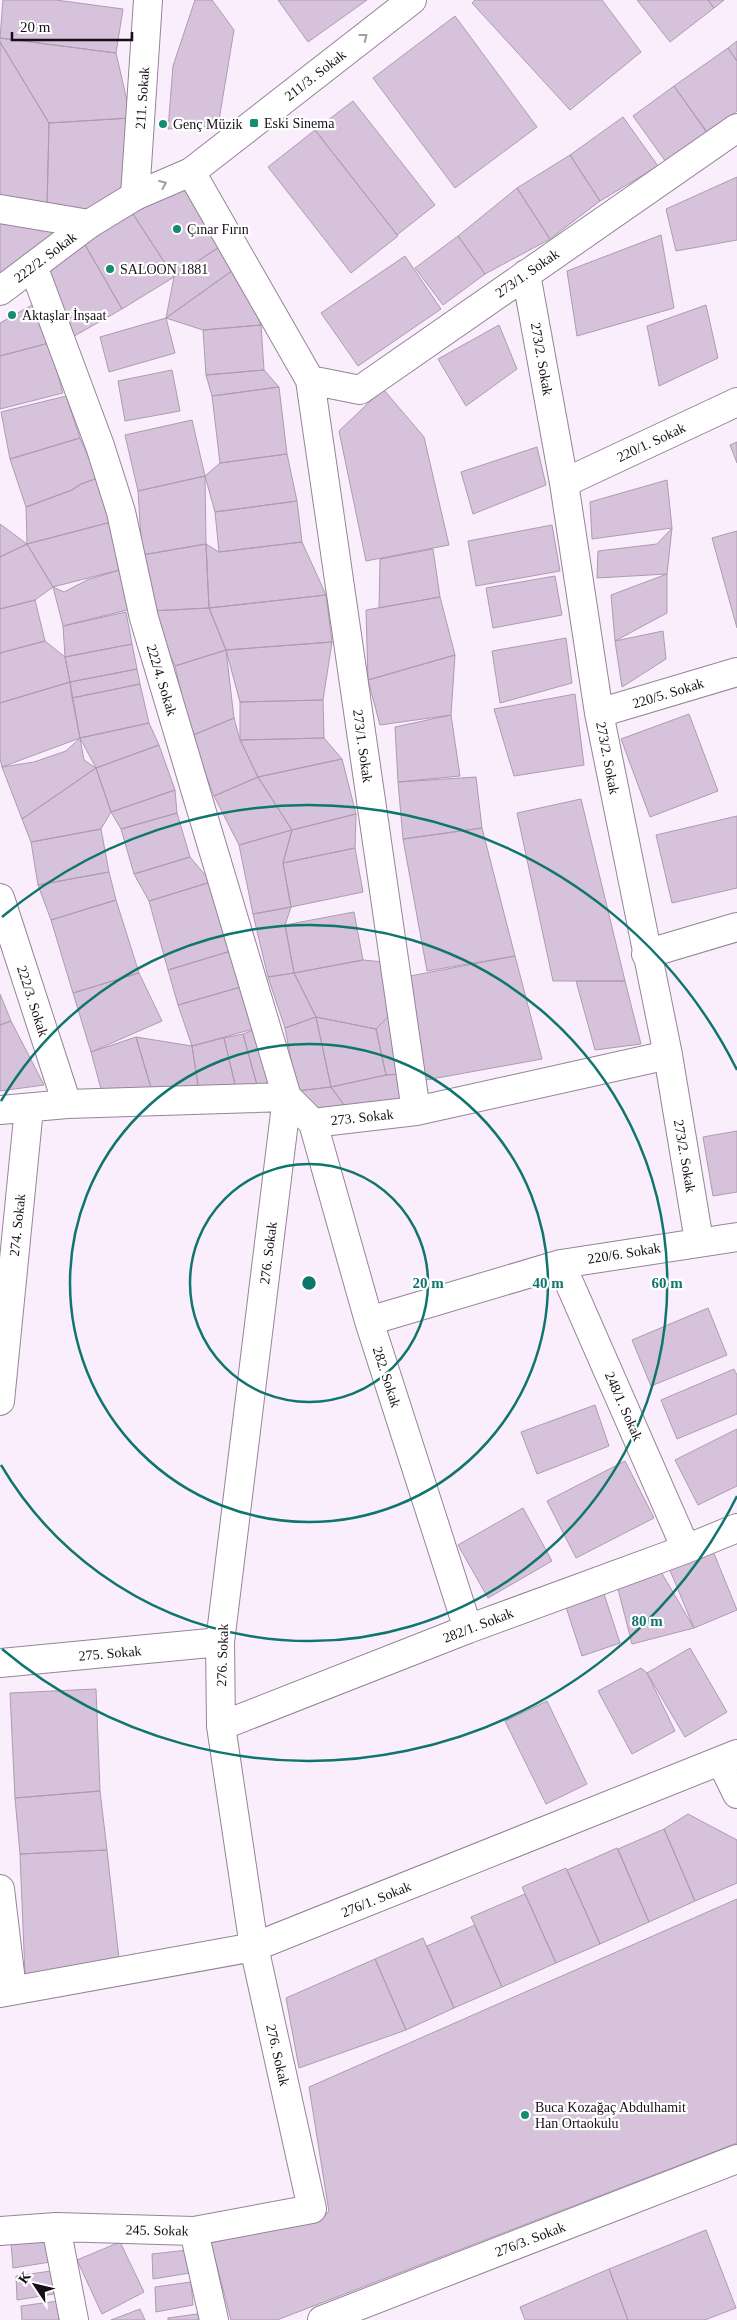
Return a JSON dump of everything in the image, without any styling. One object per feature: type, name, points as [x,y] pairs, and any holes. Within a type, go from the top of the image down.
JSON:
[{"type":"street","name":"211. Sokak","points":[[135,196],[148,0]]},
{"type":"street","name":"211/3. Sokak","points":[[90,224],[135,196],[191,172],[412,0]]},
{"type":"street","name":"273/1. Sokak","points":[[310,380],[360,390],[737,128]]},
{"type":"street","name":"273/1. Sokak","points":[[191,172],[310,380],[416,1112]]},
{"type":"street","points":[[0,209],[90,224]]},
{"type":"street","name":"222/2. Sokak","points":[[0,291],[90,224]]},
{"type":"street","name":"222/4. Sokak","points":[[33,266],[100,446],[121,512],[144,618],[287,1096]]},
{"type":"street","name":"273/2. Sokak","points":[[526,274],[564,483],[599,713],[646,954],[668,1055],[699,1241]]},
{"type":"street","name":"220/1. Sokak","points":[[564,483],[737,402]]},
{"type":"street","name":"220/5. Sokak","points":[[599,713],[737,672]]},
{"type":"street","name":"222/3. Sokak","points":[[0,898],[67,1104]]},
{"type":"street","points":[[646,954],[737,926]]},
{"type":"street","name":"273. Sokak","points":[[287,1096],[313,1123],[416,1112],[668,1055]]},
{"type":"street","points":[[0,1110],[67,1104],[287,1096]]},
{"type":"street","name":"276. Sokak","points":[[287,1096],[220,1642],[221,1726],[254,1947],[312,2208]]},
{"type":"street","name":"274. Sokak","points":[[0,1401],[29,1108]]},
{"type":"street","name":"282. Sokak","points":[[313,1123],[370,1321],[468,1629]]},
{"type":"street","name":"220/6. Sokak","points":[[370,1321],[561,1264],[699,1241],[737,1237]]},
{"type":"street","name":"248/1. Sokak","points":[[561,1264],[686,1549]]},
{"type":"street","name":"282/1. Sokak","points":[[221,1726],[468,1629],[686,1549],[737,1528]]},
{"type":"street","name":"275. Sokak","points":[[0,1663],[220,1642]]},
{"type":"street","points":[[729,1758],[737,1794]]},
{"type":"street","name":"276/1. Sokak","points":[[6,1992],[254,1947],[729,1758]]},
{"type":"street","points":[[0,1889],[6,1992]]},
{"type":"street","name":"276/3. Sokak","points":[[322,2320],[737,2159]]},
{"type":"street","name":"245. Sokak","points":[[0,2231],[56,2227],[194,2231],[312,2208]]},
{"type":"street","points":[[56,2227],[74,2320]]},
{"type":"street","points":[[194,2231],[214,2320]]},
{"type":"building","points":[[3,0],[56,0],[123,9],[116,53],[0,38]]},
{"type":"building","points":[[195,0],[212,0],[234,30],[218,126],[168,129],[173,66]]},
{"type":"building","points":[[278,0],[367,0],[308,42]]},
{"type":"building","points":[[475,0],[602,0],[641,52],[570,110],[472,3]]},
{"type":"building","points":[[637,0],[708,0],[714,8],[670,42]]},
{"type":"building","points":[[708,0],[724,0],[714,8]]},
{"type":"building","points":[[455,16],[537,127],[455,188],[373,78]]},
{"type":"building","points":[[0,38],[116,53],[131,118],[49,123],[0,42]]},
{"type":"building","points":[[737,41],[737,61],[728,48]]},
{"type":"building","points":[[0,42],[49,123],[47,207],[0,200]]},
{"type":"building","points":[[728,48],[737,61],[737,111],[707,133],[674,86]]},
{"type":"building","points":[[674,86],[707,132],[666,162],[633,116]]},
{"type":"building","points":[[353,101],[435,205],[397,235],[315,130]]},
{"type":"building","points":[[623,117],[658,166],[600,201],[570,155]]},
{"type":"building","points":[[131,118],[125,191],[88,218],[47,207],[49,123]]},
{"type":"building","points":[[315,130],[398,236],[351,273],[268,167]]},
{"type":"building","points":[[570,155],[600,201],[550,239],[517,188]]},
{"type":"building","points":[[737,177],[737,240],[676,251],[666,209]]},
{"type":"building","points":[[189,180],[225,243],[174,277],[131,211]]},
{"type":"building","points":[[517,188],[550,239],[485,274],[458,236]]},
{"type":"building","points":[[131,211],[174,277],[122,309],[84,243]]},
{"type":"building","points":[[0,214],[58,230],[0,278]]},
{"type":"building","points":[[661,235],[674,308],[577,336],[567,271]]},
{"type":"building","points":[[458,236],[485,274],[443,305],[415,268]]},
{"type":"building","points":[[84,243],[122,309],[69,339],[43,268]]},
{"type":"building","points":[[225,243],[236,268],[166,318],[174,277]]},
{"type":"building","points":[[405,256],[441,309],[358,366],[321,313]]},
{"type":"building","points":[[236,268],[261,325],[203,330],[166,318]]},
{"type":"building","points":[[39,301],[49,343],[0,356],[0,323]]},
{"type":"building","points":[[706,305],[718,358],[659,386],[647,326]]},
{"type":"building","points":[[166,318],[175,353],[109,372],[100,337]]},
{"type":"building","points":[[261,325],[264,370],[206,375],[203,330]]},
{"type":"building","points":[[499,325],[517,369],[466,406],[438,359]]},
{"type":"building","points":[[49,343],[63,393],[0,409],[0,356]]},
{"type":"building","points":[[172,370],[180,411],[125,421],[118,381]]},
{"type":"building","points":[[264,370],[279,387],[212,396],[206,375]]},
{"type":"building","points":[[279,387],[287,454],[220,463],[212,396]]},
{"type":"building","points":[[383,389],[424,437],[449,545],[366,561],[339,431]]},
{"type":"building","points":[[66,396],[80,438],[10,459],[1,412]]},
{"type":"building","points":[[192,420],[205,476],[138,491],[125,435]]},
{"type":"building","points":[[80,438],[98,478],[26,507],[10,459]]},
{"type":"building","points":[[737,442],[737,463],[730,445]]},
{"type":"building","points":[[537,447],[546,485],[473,514],[461,472]]},
{"type":"building","points":[[287,454],[297,501],[215,512],[205,476],[220,463]]},
{"type":"building","points":[[205,476],[206,544],[142,555],[138,491]]},
{"type":"building","points":[[98,478],[111,522],[27,544],[26,507]]},
{"type":"building","points":[[667,480],[672,528],[592,539],[590,502]]},
{"type":"building","points":[[297,501],[302,542],[219,552],[215,512]]},
{"type":"building","points":[[111,522],[123,569],[53,587],[27,544]]},
{"type":"building","points":[[0,524],[27,544],[0,557]]},
{"type":"building","points":[[552,525],[560,571],[476,586],[468,541]]},
{"type":"building","points":[[672,528],[667,574],[597,578],[598,551],[657,544]]},
{"type":"building","points":[[737,531],[737,628],[712,538]]},
{"type":"building","points":[[302,542],[326,595],[209,608],[206,544],[219,552]]},
{"type":"building","points":[[27,544],[53,587],[35,600],[0,609],[0,557]]},
{"type":"building","points":[[206,544],[209,608],[150,611],[142,555]]},
{"type":"building","points":[[433,549],[440,597],[379,608],[380,559]]},
{"type":"building","points":[[123,569],[135,608],[63,626],[53,587],[64,592],[87,580]]},
{"type":"building","points":[[667,574],[667,613],[615,641],[611,595]]},
{"type":"building","points":[[555,576],[562,615],[493,628],[486,588]]},
{"type":"building","points":[[326,595],[332,642],[226,650],[209,608]]},
{"type":"building","points":[[440,597],[455,655],[368,680],[366,610]]},
{"type":"building","points":[[35,600],[45,641],[0,653],[0,609]]},
{"type":"building","points":[[209,608],[226,650],[175,666],[150,611]]},
{"type":"building","points":[[126,612],[132,644],[65,657],[63,626]]},
{"type":"building","points":[[663,631],[666,659],[622,687],[615,641]]},
{"type":"building","points":[[566,638],[572,683],[500,703],[492,651]]},
{"type":"building","points":[[45,641],[65,657],[70,682],[0,703],[0,653]]},
{"type":"building","points":[[332,642],[323,700],[240,702],[226,650]]},
{"type":"building","points":[[132,644],[137,669],[70,682],[65,657]]},
{"type":"building","points":[[226,650],[234,718],[191,736],[175,666]]},
{"type":"building","points":[[455,655],[451,715],[380,725],[368,680]]},
{"type":"building","points":[[137,669],[140,684],[72,698],[70,682]]},
{"type":"building","points":[[70,682],[80,738],[2,767],[0,758],[0,703]]},
{"type":"building","points":[[140,684],[149,723],[80,738],[72,698]]},
{"type":"building","points":[[575,694],[584,765],[514,776],[494,709]]},
{"type":"building","points":[[323,700],[324,738],[240,740],[240,702]]},
{"type":"building","points":[[689,714],[718,791],[650,817],[621,739]]},
{"type":"building","points":[[451,715],[460,776],[398,782],[395,727]]},
{"type":"building","points":[[234,718],[240,740],[258,777],[214,796],[191,736]]},
{"type":"building","points":[[149,723],[159,745],[96,768],[80,738]]},
{"type":"building","points":[[80,738],[84,760],[96,768],[22,819],[2,767],[34,762],[66,751]]},
{"type":"building","points":[[324,738],[342,759],[258,777],[240,740]]},
{"type":"building","points":[[159,745],[175,790],[111,812],[96,768]]},
{"type":"building","points":[[342,759],[356,814],[292,830],[258,777]]},
{"type":"building","points":[[96,768],[111,812],[101,829],[31,842],[22,819]]},
{"type":"building","points":[[258,777],[292,830],[239,845],[214,796]]},
{"type":"building","points":[[476,777],[482,828],[403,839],[398,782]]},
{"type":"building","points":[[175,790],[177,813],[121,829],[111,812]]},
{"type":"building","points":[[581,799],[625,981],[553,981],[517,813]]},
{"type":"building","points":[[177,813],[190,857],[134,874],[121,829]]},
{"type":"building","points":[[356,814],[355,848],[283,863],[292,830]]},
{"type":"building","points":[[737,816],[737,888],[672,903],[656,835]]},
{"type":"building","points":[[482,828],[515,956],[427,971],[403,839]]},
{"type":"building","points":[[101,829],[109,872],[38,885],[31,842]]},
{"type":"building","points":[[292,830],[283,863],[291,907],[253,914],[239,845]]},
{"type":"building","points":[[355,848],[363,892],[291,907],[283,863]]},
{"type":"building","points":[[190,857],[211,882],[149,901],[134,874]]},
{"type":"building","points":[[109,872],[116,900],[51,920],[38,885]]},
{"type":"building","points":[[211,882],[231,951],[168,970],[149,901]]},
{"type":"building","points":[[116,900],[139,973],[73,993],[51,920]]},
{"type":"building","points":[[291,907],[285,925],[294,973],[268,977],[253,914]]},
{"type":"building","points":[[354,912],[363,960],[294,973],[285,925]]},
{"type":"building","points":[[231,951],[251,984],[178,1005],[168,970]]},
{"type":"building","points":[[515,956],[542,1059],[426,1080],[405,977]]},
{"type":"building","points":[[363,960],[384,962],[391,1014],[376,1029],[316,1017],[294,973]]},
{"type":"building","points":[[139,973],[162,1021],[91,1052],[73,993]]},
{"type":"building","points":[[294,973],[316,1017],[285,1028],[268,977]]},
{"type":"building","points":[[576,981],[625,981],[641,1044],[595,1050]]},
{"type":"building","points":[[251,984],[264,1026],[192,1046],[178,1005]]},
{"type":"building","points":[[0,994],[11,1021],[0,1025]]},
{"type":"building","points":[[391,1014],[403,1074],[386,1075],[376,1029]]},
{"type":"building","points":[[316,1017],[376,1029],[386,1075],[331,1087]]},
{"type":"building","points":[[316,1017],[331,1087],[297,1091],[285,1028]]},
{"type":"building","points":[[11,1021],[44,1085],[0,1091],[0,1025]]},
{"type":"building","points":[[264,1026],[285,1095],[260,1096],[243,1034]]},
{"type":"building","points":[[243,1034],[260,1096],[238,1097],[224,1038]]},
{"type":"building","points":[[136,1037],[154,1098],[104,1100],[91,1052]]},
{"type":"building","points":[[136,1037],[192,1046],[200,1098],[154,1098]]},
{"type":"building","points":[[224,1038],[238,1097],[200,1098],[192,1046]]},
{"type":"building","points":[[403,1074],[408,1108],[350,1113],[331,1087],[386,1075]]},
{"type":"building","points":[[331,1087],[350,1113],[316,1117],[297,1091]]},
{"type":"building","points":[[737,1131],[737,1192],[713,1196],[703,1137]]},
{"type":"building","points":[[708,1308],[727,1355],[651,1386],[632,1340]]},
{"type":"building","points":[[734,1369],[737,1375],[737,1414],[677,1439],[661,1400]]},
{"type":"building","points":[[595,1405],[609,1446],[537,1474],[521,1432]]},
{"type":"building","points":[[737,1429],[737,1486],[698,1505],[675,1460]]},
{"type":"building","points":[[625,1461],[654,1518],[576,1558],[547,1501]]},
{"type":"building","points":[[523,1508],[552,1561],[488,1598],[458,1545]]},
{"type":"building","points":[[713,1551],[737,1610],[694,1628],[669,1568]]},
{"type":"building","points":[[657,1565],[694,1628],[632,1644],[618,1589]]},
{"type":"building","points":[[603,1591],[620,1643],[582,1656],[565,1604]]},
{"type":"building","points":[[690,1648],[727,1712],[685,1737],[647,1673]]},
{"type":"building","points":[[641,1668],[647,1673],[675,1731],[632,1754],[598,1691]]},
{"type":"building","points":[[96,1689],[100,1791],[15,1798],[10,1693]]},
{"type":"building","points":[[547,1701],[587,1784],[546,1804],[505,1721]]},
{"type":"building","points":[[100,1791],[107,1850],[20,1854],[15,1798]]},
{"type":"building","points":[[688,1814],[737,1840],[737,1883],[695,1901],[664,1829]]},
{"type":"building","points":[[664,1829],[695,1901],[649,1922],[618,1849]]},
{"type":"building","points":[[617,1848],[649,1922],[600,1944],[567,1870]]},
{"type":"building","points":[[107,1850],[119,1959],[25,1975],[20,1854]]},
{"type":"building","points":[[566,1868],[600,1944],[556,1963],[522,1887]]},
{"type":"building","points":[[525,1894],[556,1963],[502,1987],[471,1917]]},
{"type":"building","name":"Buca Kozağaç Abdulhamit Han Ortaokulu","points":[[737,1899],[737,2143],[277,2320],[231,2320],[211,2243],[329,2212],[309,2087]]},
{"type":"building","points":[[475,1925],[502,1987],[454,2008],[427,1946]]},
{"type":"building","points":[[423,1938],[454,2008],[406,2030],[375,1959]]},
{"type":"building","points":[[375,1959],[406,2030],[299,2068],[286,1998]]},
{"type":"building","points":[[706,2230],[736,2308],[705,2320],[628,2320],[609,2269]]},
{"type":"building","points":[[48,2239],[50,2262],[13,2268],[11,2243]]},
{"type":"building","points":[[120,2242],[144,2292],[102,2314],[77,2260]]},
{"type":"building","points":[[188,2250],[190,2273],[153,2279],[152,2254]]},
{"type":"building","points":[[609,2269],[628,2320],[525,2320],[520,2307]]},
{"type":"building","points":[[51,2271],[54,2294],[17,2300],[16,2276]]},
{"type":"building","points":[[191,2282],[193,2305],[156,2312],[155,2287]]},
{"type":"building","points":[[58,2301],[59,2320],[22,2320],[21,2306]]},
{"type":"building","points":[[140,2309],[145,2320],[111,2320]]},
{"type":"building","points":[[204,2313],[204,2320],[168,2320],[168,2318]]},
{"type":"place","name":"Eski Sinema","points":[[254,123]]},
{"type":"place","name":"Genç Müzik","points":[[163,124]]},
{"type":"place","name":"Çınar Fırın","points":[[177,229]]},
{"type":"place","name":"SALOON 1881","points":[[110,269]]},
{"type":"place","name":"Aktaşlar İnşaat","points":[[12,315]]},
{"type":"place","name":"Buca Kozağaç Abdulhamit Han Ortaokulu","points":[[525,2115]]}]
